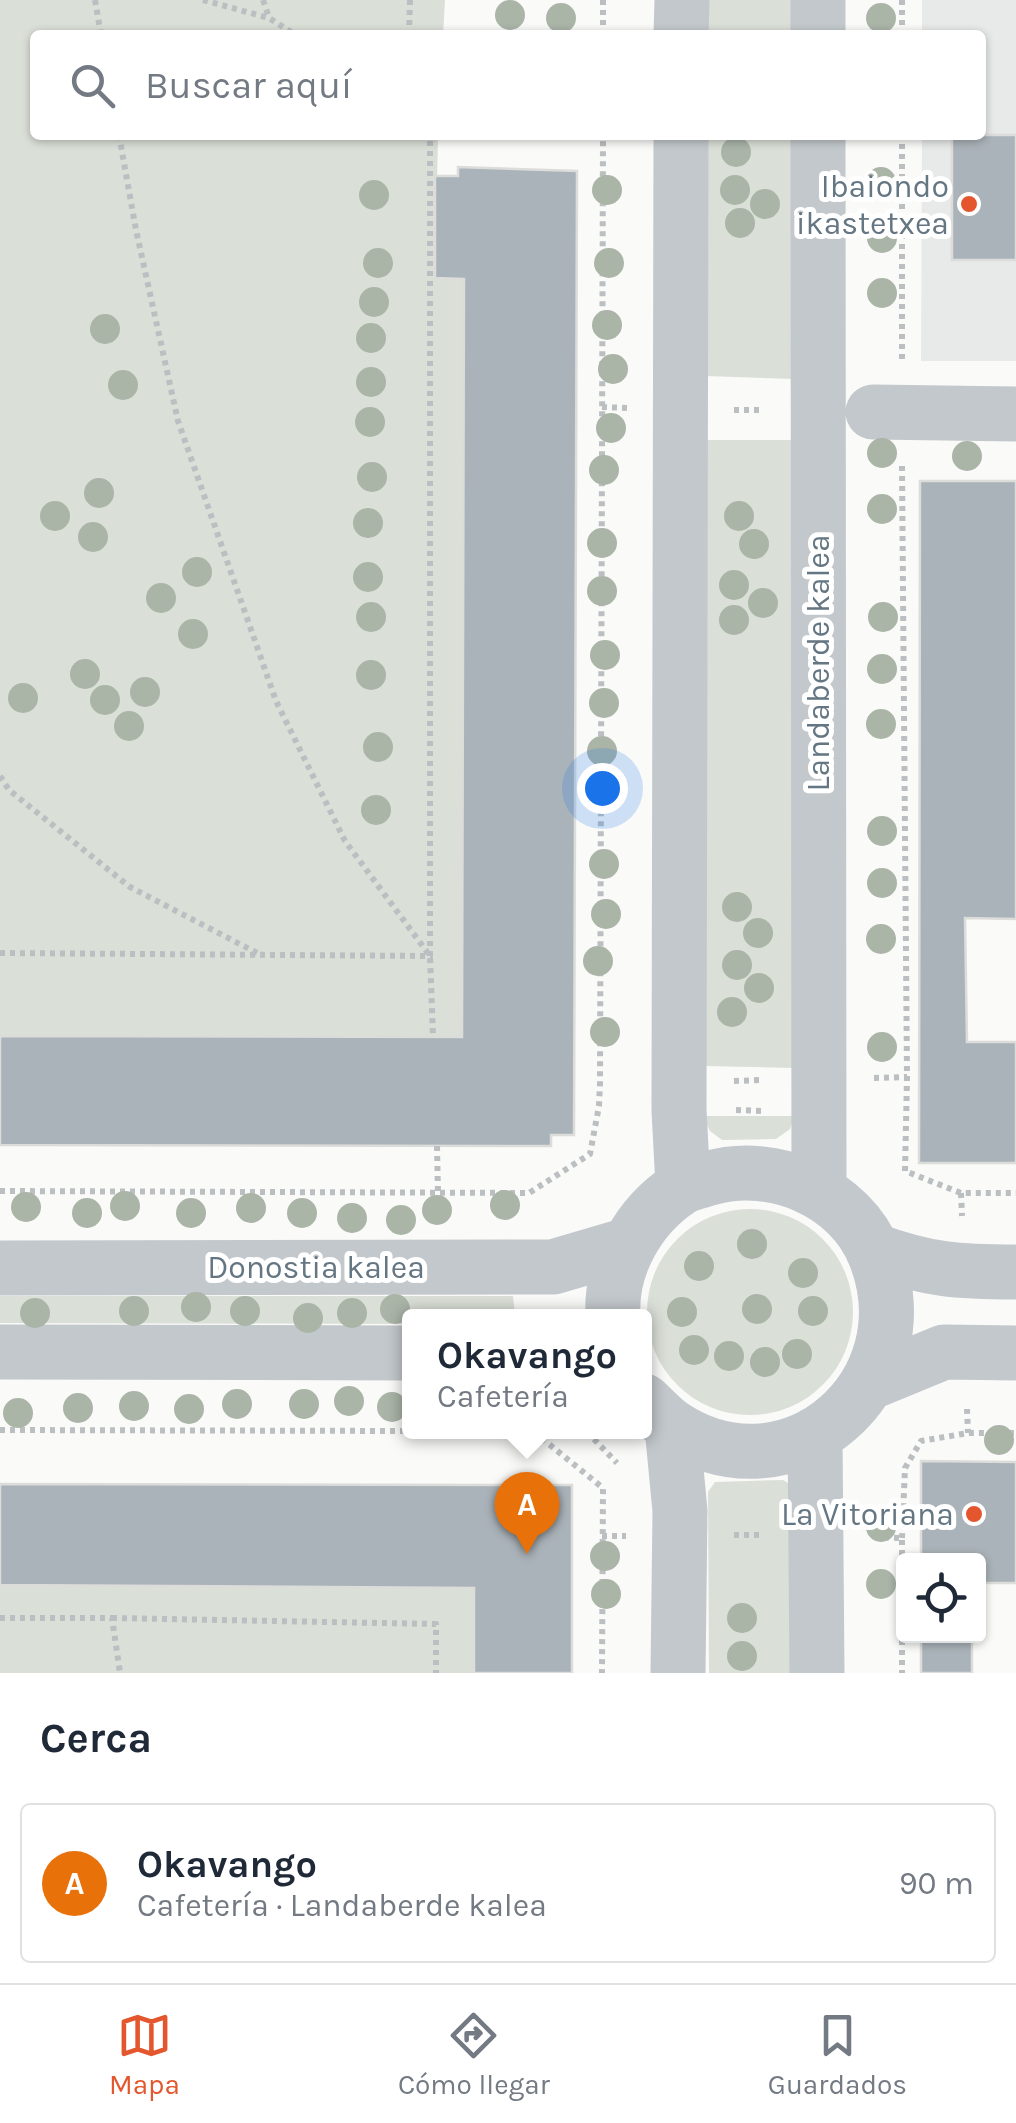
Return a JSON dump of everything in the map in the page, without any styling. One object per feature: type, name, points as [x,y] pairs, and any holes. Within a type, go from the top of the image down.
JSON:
[{"type":"street","points":[[682,0],[682,30]]},
{"type":"street","points":[[818,0],[818,30]]},
{"type":"street","points":[[682,140],[683,1186]]},
{"type":"street","name":"Landaberde kalea","points":[[818,140],[819,1191]]},
{"type":"street","points":[[887,412],[1016,414]]},
{"type":"street","points":[[613,1309],[618,1271],[628,1245],[654,1212],[683,1186],[717,1176],[748,1173],[789,1178],[819,1191],[851,1216],[873,1250],[886,1285],[888,1323],[871,1382],[846,1414],[815,1434],[786,1446],[754,1450],[712,1445],[658,1414]]},
{"type":"street","name":"Donostia kalea","points":[[0,1268],[554,1266],[628,1245]]},
{"type":"street","points":[[873,1250],[946,1272],[1016,1272]]},
{"type":"street","points":[[0,1352],[402,1354]]},
{"type":"street","points":[[871,1382],[944,1352],[1016,1353]]},
{"type":"street","points":[[658,1414],[680,1510],[678,1673]]},
{"type":"street","points":[[815,1434],[817,1673]]},
{"type":"path","points":[[95,0],[100,30]]},
{"type":"path","points":[[203,0],[269,18],[288,30]]},
{"type":"path","points":[[263,0],[269,18]]},
{"type":"path","points":[[408,30],[410,0]]},
{"type":"path","points":[[603,30],[604,0]]},
{"type":"path","points":[[902,0],[902,30]]},
{"type":"path","points":[[120,140],[178,421],[276,701],[345,841],[430,956]]},
{"type":"path","points":[[430,140],[433,1037]]},
{"type":"path","points":[[0,1192],[529,1194],[590,1154],[600,1083],[603,140]]},
{"type":"path","points":[[902,140],[887,412],[908,1077],[905,1171],[961,1193],[1016,1193]]},
{"type":"path","points":[[622,389],[622,408]]},
{"type":"path","points":[[0,776],[9,790],[130,887],[258,953]]},
{"type":"path","points":[[0,953],[430,956]]},
{"type":"path","points":[[600,1083],[680,1096],[817,1094],[908,1077]]},
{"type":"path","points":[[680,1096],[817,1094]]},
{"type":"path","points":[[437,1146],[438,1194]]},
{"type":"path","points":[[0,1430],[402,1431]]},
{"type":"path","points":[[902,1538],[905,1468],[921,1440],[968,1432],[1016,1432]]},
{"type":"path","points":[[543,1439],[603,1488],[602,1673]]},
{"type":"path","points":[[817,1514],[871,1515],[873,1556]]},
{"type":"path","points":[[0,1618],[436,1624],[436,1673]]},
{"type":"path","points":[[112,1618],[120,1673]]},
{"type":"shaded area","points":[[0,0],[445,0],[443,30],[30,30],[30,140],[438,140],[435,278],[464,279],[462,1038],[0,1036]]},
{"type":"shaded area","points":[[707,0],[795,0],[795,30],[707,30]]},
{"type":"shaded area","name":"Ibaiondo ikastetxea","points":[[922,0],[1016,0],[1016,361],[921,361],[922,140],[986,140],[986,30],[922,30]]},
{"type":"shaded area","points":[[706,140],[795,140],[794,379],[706,376]]},
{"type":"shaded area","points":[[707,440],[794,440],[796,1068],[704,1066]]},
{"type":"shaded area","points":[[703,1116],[794,1116],[790,1129],[776,1139],[722,1140],[710,1131]]},
{"type":"shaded area","points":[[730,1211],[770,1211],[807,1226],[836,1255],[851,1292],[851,1332],[836,1369],[807,1398],[770,1413],[730,1413],[693,1398],[664,1369],[652,1342],[649,1292],[664,1255],[693,1226]]},
{"type":"shaded area","points":[[0,1296],[513,1296],[514,1309],[402,1309],[402,1324],[0,1323]]},
{"type":"shaded area","points":[[783,1480],[795,1487],[795,1673],[709,1673],[708,1492],[715,1482]]},
{"type":"shaded area","points":[[0,1585],[474,1588],[474,1673],[0,1673]]},
{"type":"building","points":[[1016,135],[1016,260],[952,260],[952,140]]},
{"type":"building","points":[[458,167],[577,171],[574,1135],[551,1135],[551,1146],[0,1145],[0,1036],[462,1037],[464,279],[435,278],[435,176],[458,176]]},
{"type":"building","points":[[920,481],[1016,481],[1016,919],[965,918],[967,1042],[1016,1042],[1016,1163],[919,1163]]},
{"type":"building","points":[[921,1461],[1016,1462],[1016,1583],[986,1583],[986,1553],[921,1553]]},
{"type":"building","points":[[0,1484],[572,1485],[572,1673],[474,1673],[474,1588],[0,1585]]},
{"type":"building","points":[[921,1643],[972,1643],[972,1673],[921,1673]]},
{"type":"place","name":"Ibaiondo ikastetxea","points":[[969,204]]},
{"type":"place","name":"La Vitoriana","points":[[974,1514]]},
{"type":"place","name":"Okavango","points":[[527,1554]]}]
